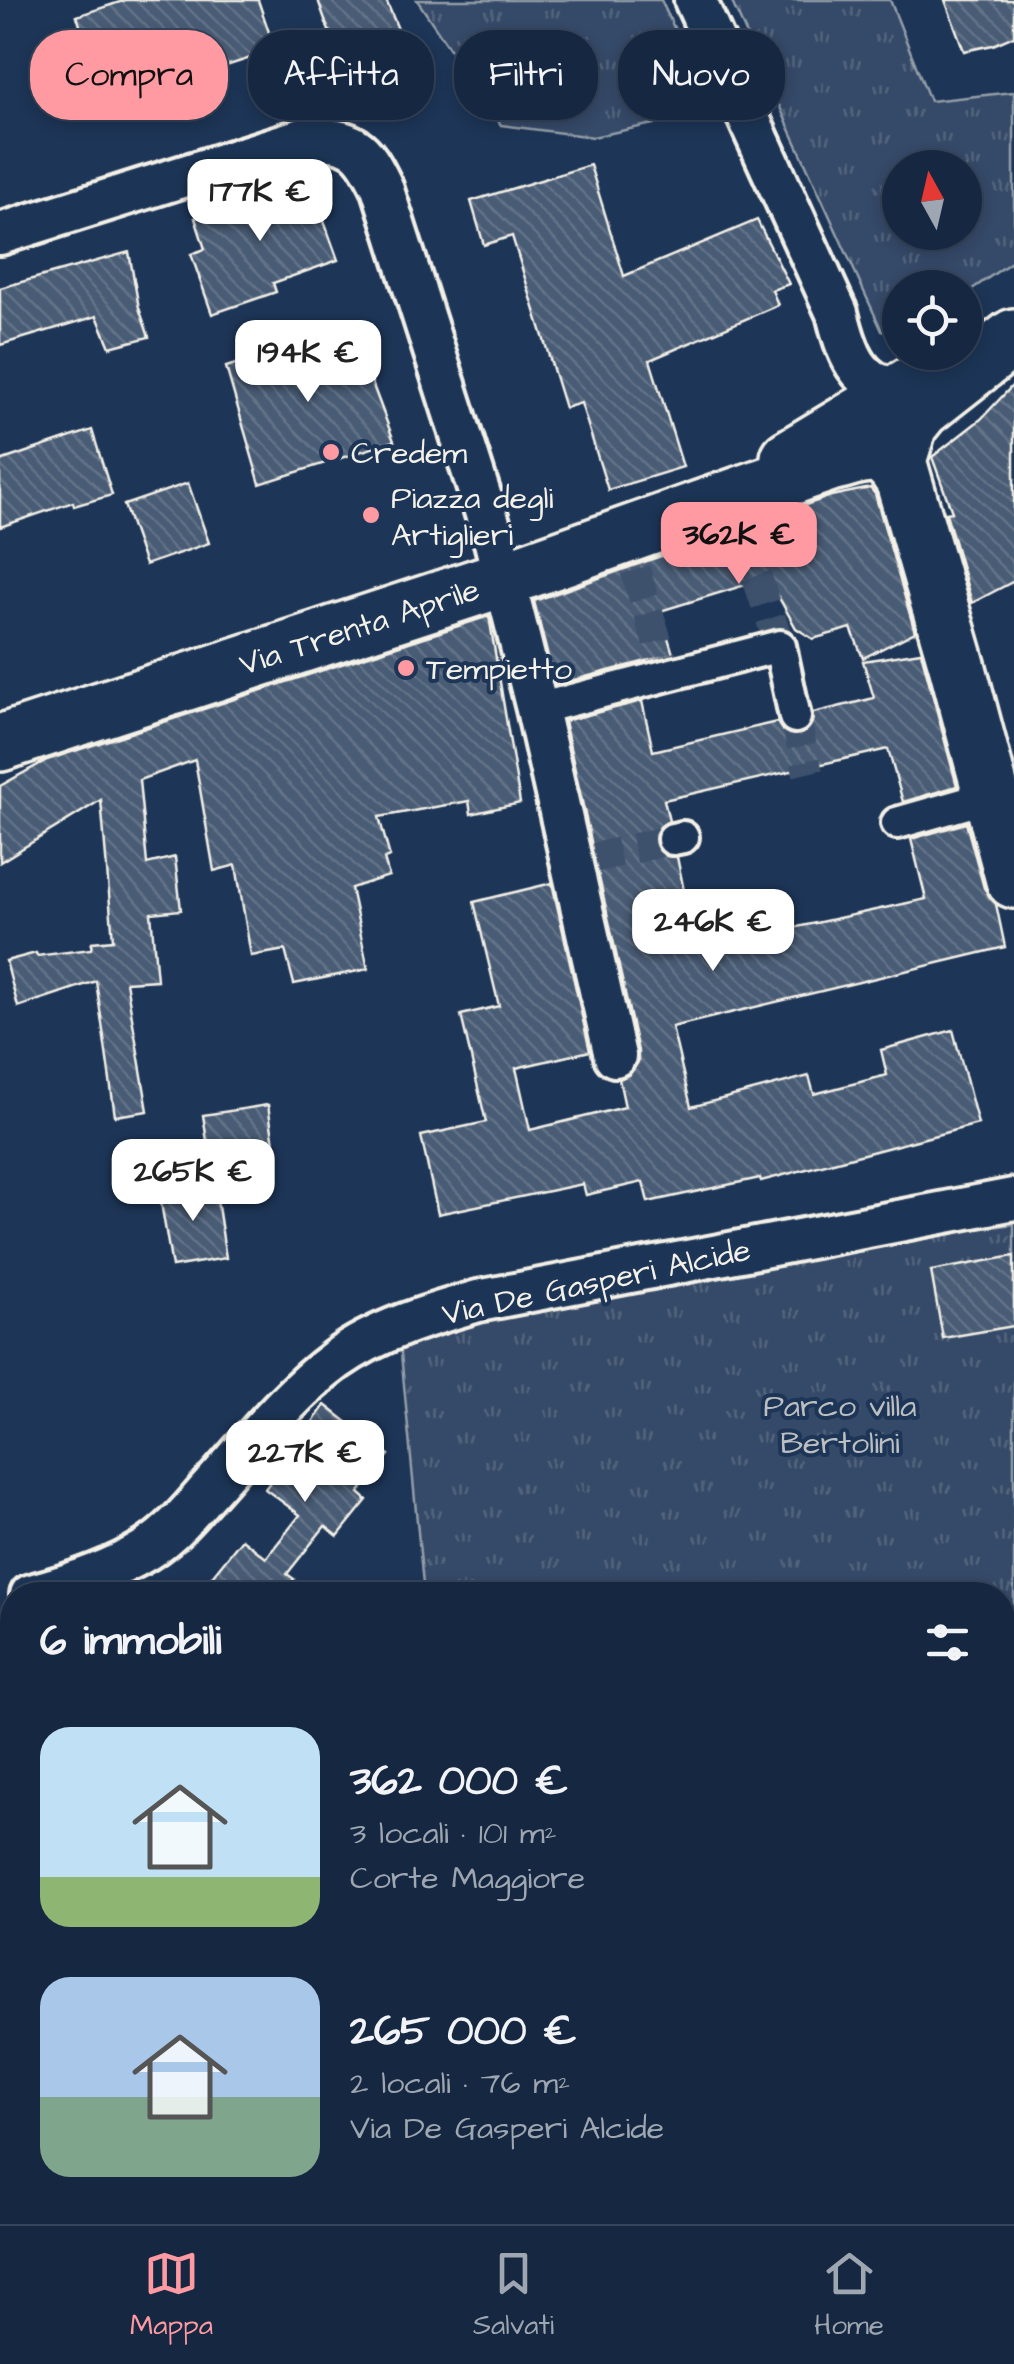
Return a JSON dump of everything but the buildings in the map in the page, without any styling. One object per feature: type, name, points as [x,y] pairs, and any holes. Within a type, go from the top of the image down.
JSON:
[{"type":"main road","name":"Via Trenta Aprile","points":[[690,514],[1014,325]]},
{"type":"main road","points":[[1014,337],[944,389],[913,420],[900,447],[900,475],[1003,796],[1014,880]]},
{"type":"main road","name":"Via Trenta Aprile","points":[[9,744],[504,578],[830,463],[864,455],[885,456],[900,475]]},
{"type":"street","points":[[695,0],[837,313],[842,339],[857,368],[874,384],[902,389]]},
{"type":"street","points":[[0,234],[308,137],[348,142],[369,160],[382,187],[504,578],[579,866],[615,1056]]},
{"type":"street","points":[[537,709],[780,646],[795,717]]},
{"type":"street","points":[[896,824],[1003,796]]},
{"type":"street","name":"Via De Gasperi Alcide","points":[[70,1582],[148,1550],[178,1524],[310,1381],[369,1340],[423,1317],[478,1301],[1014,1199]]},
{"type":"green space","points":[[417,0],[661,0],[675,30],[618,30],[618,120],[671,120],[593,137],[501,125],[498,120],[598,120],[598,30],[454,30],[454,55]]},
{"type":"green space","points":[[731,0],[890,0],[930,101],[1014,92],[1014,260],[982,282],[982,270],[882,270],[882,331],[785,118],[785,30],[745,30]]},
{"type":"green space","name":"Parco villa Bertolini","points":[[1014,1224],[1014,1582],[423,1582],[400,1343],[445,1324],[903,1239]]},
{"type":"tunnel","points":[[742,533],[780,646]]},
{"type":"tunnel","points":[[635,570],[668,676]]},
{"type":"tunnel","points":[[795,717],[808,773]]},
{"type":"tunnel","points":[[590,859],[673,839]]},
{"type":"place","name":"Credem","points":[[331,452]]},
{"type":"place","name":"Piazza degli Artiglieri","points":[[371,515]]},
{"type":"place","name":"Tempietto","points":[[406,668]]}]
